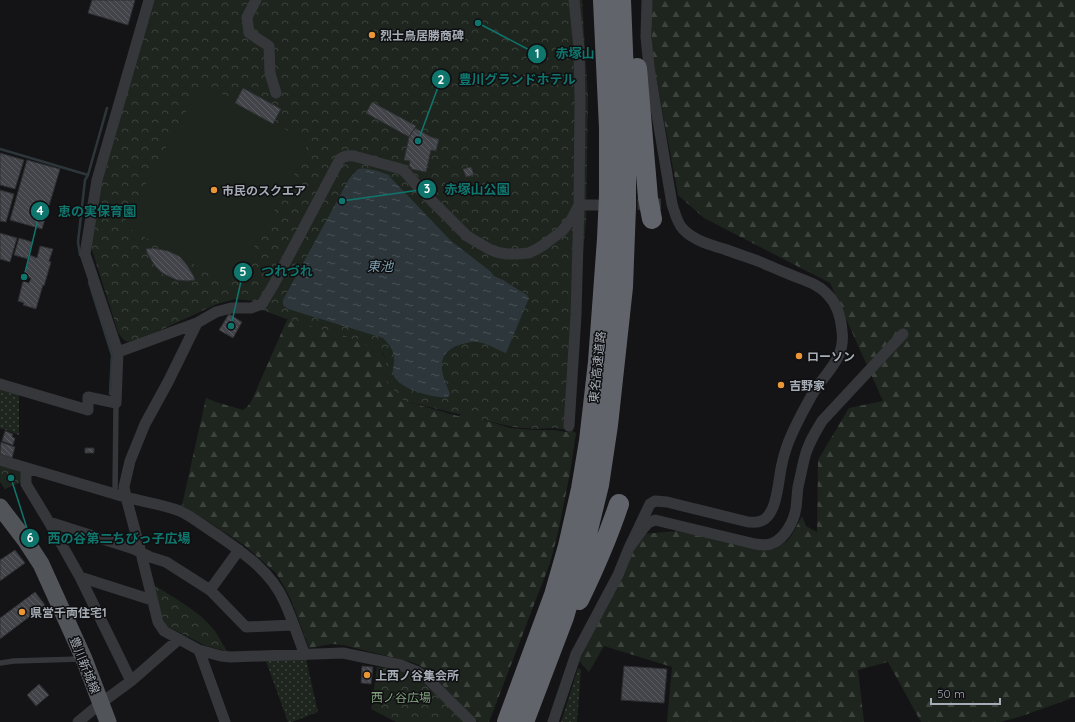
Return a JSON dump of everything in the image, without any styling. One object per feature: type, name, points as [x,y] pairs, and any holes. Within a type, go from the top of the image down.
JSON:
[{"type":"highway","name":"東名高速道路","points":[[508,722],[554,595],[568,546],[581,489],[589,441],[598,362],[609,194],[609,128],[603,0]]},
{"type":"highway","name":"東名高速道路","points":[[524,722],[564,617],[573,586],[599,485],[609,418],[623,287],[626,207],[626,127],[621,0]]},
{"type":"highway","points":[[630,0],[648,198],[656,212]]},
{"type":"highway","points":[[542,674],[593,570],[619,504]]},
{"type":"main road","name":"豊川新城線","points":[[0,507],[26,541],[41,564],[84,659],[108,722]]},
{"type":"street","points":[[0,384],[88,410],[88,397],[116,404],[118,352],[86,254],[97,180],[149,0]]},
{"type":"street","points":[[256,0],[247,17],[249,34],[269,46],[270,73],[276,93]]},
{"type":"street","points":[[568,426],[576,315],[579,205],[579,48],[574,0]]},
{"type":"street","points":[[553,722],[576,654],[618,576],[629,548],[650,504],[655,501],[667,502],[748,522],[762,521],[773,509],[780,470],[786,447],[793,431],[812,393],[836,362],[842,345],[843,333],[840,316],[828,294],[821,288],[758,261],[696,238],[682,228],[672,204],[649,67],[646,36],[647,0]]},
{"type":"street","points":[[118,352],[197,323],[216,312],[231,308],[251,308],[262,304],[343,156],[354,156],[401,169],[467,236],[482,246],[496,252],[518,254],[537,250],[562,231],[571,220],[579,205]]},
{"type":"street","points":[[656,212],[672,204]]},
{"type":"street","points":[[579,205],[597,205]]},
{"type":"street","points":[[197,323],[168,382],[145,424],[130,461],[121,495],[141,553],[158,622],[164,631],[199,650],[221,656],[231,657],[343,653],[401,665],[416,671],[427,678],[471,722]]},
{"type":"street","points":[[629,548],[648,523],[655,520],[755,544],[764,545],[774,543],[782,537],[794,517],[799,480],[807,449],[822,421],[903,334]]},
{"type":"street","points":[[0,460],[181,512],[239,550],[271,579],[284,600],[305,655]]},
{"type":"street","points":[[26,468],[26,484],[80,577],[130,681]]},
{"type":"street","points":[[49,522],[134,549],[150,557],[166,562],[210,590],[246,627],[293,625]]},
{"type":"street","points":[[210,590],[239,550]]},
{"type":"street","points":[[80,577],[152,600]]},
{"type":"street","points":[[78,722],[100,703],[130,681],[179,639]]},
{"type":"street","points":[[199,650],[225,722]]},
{"type":"lane","points":[[116,404],[121,495]]},
{"type":"lane","points":[[0,663],[14,661],[84,659]]},
{"type":"green space","points":[[154,0],[582,0],[588,98],[586,221],[575,341],[569,430],[513,427],[404,401],[385,379],[386,361],[383,353],[380,351],[345,336],[292,321],[262,310],[254,301],[235,299],[217,304],[139,340],[129,342],[123,338],[118,332],[92,250],[92,237],[101,182]]},
{"type":"green space","points":[[652,0],[1075,0],[1075,697],[1001,722],[921,722],[888,662],[858,670],[864,722],[667,722],[672,667],[604,646],[589,672],[579,661],[642,534],[678,531],[753,547],[772,547],[781,545],[789,539],[802,516],[806,526],[817,532],[818,460],[849,408],[883,401],[830,283],[704,218],[678,195],[652,55]]},
{"type":"green space","name":"市民のスクエア","points":[[202,83],[301,138],[306,148],[305,155],[238,276],[228,281],[222,280],[123,225]]},
{"type":"green space","points":[[290,319],[345,335],[381,351],[408,402],[458,416],[464,414],[510,428],[566,432],[571,430],[576,433],[558,533],[550,563],[489,722],[478,722],[431,673],[419,665],[343,645],[332,644],[309,648],[292,602],[276,573],[244,545],[182,505],[206,398],[243,410],[247,407],[251,402],[287,320]]},
{"type":"green space","points":[[0,388],[19,394],[19,435],[0,428]]},
{"type":"green space","points":[[0,463],[18,469],[21,473],[21,482],[5,489],[0,482]]},
{"type":"green space","points":[[154,585],[201,616],[216,632],[227,651],[206,646],[167,626],[162,616]]},
{"type":"green space","points":[[306,659],[318,712],[292,722],[288,722],[266,661]]},
{"type":"green space","name":"西ノ谷広場","points":[[377,667],[395,669],[413,674],[443,700],[464,722],[396,722],[371,709]]},
{"type":"green space","points":[[578,668],[581,670],[577,722],[561,722]]},
{"type":"water","name":"東池","points":[[358,169],[370,169],[389,175],[451,241],[490,271],[494,276],[527,295],[529,298],[506,353],[485,344],[474,342],[456,346],[449,350],[444,356],[442,367],[450,394],[448,397],[426,395],[409,388],[396,379],[393,374],[393,352],[383,338],[288,309],[283,305],[283,300],[349,179]]},
{"type":"building","points":[[92,0],[135,0],[128,25],[88,13]]},
{"type":"building","points":[[243,88],[281,109],[273,124],[235,103]]},
{"type":"building","points":[[372,102],[416,126],[409,137],[366,113]]},
{"type":"building","points":[[415,128],[433,138],[439,139],[436,151],[431,150],[426,172],[411,169],[411,167],[409,167],[410,161],[404,160],[409,137]]},
{"type":"building","points":[[0,153],[24,160],[15,189],[0,185]]},
{"type":"building","points":[[27,160],[60,169],[42,229],[10,220]]},
{"type":"building","points":[[471,167],[474,175],[466,177],[463,169]]},
{"type":"building","points":[[0,190],[14,194],[6,222],[0,221]]},
{"type":"building","points":[[0,233],[17,238],[10,262],[0,259]]},
{"type":"building","points":[[19,238],[32,242],[28,259],[14,255]]},
{"type":"building","points":[[40,246],[53,249],[49,261],[51,262],[36,309],[23,305],[24,303],[18,301],[23,281],[29,283],[31,278],[24,276],[30,255],[37,258]]},
{"type":"building","points":[[153,248],[168,251],[179,256],[187,265],[195,280],[177,280],[161,272],[155,266],[147,253],[146,249]]},
{"type":"building","points":[[229,314],[242,322],[233,338],[219,330]]},
{"type":"building","points":[[5,431],[13,434],[12,437],[15,438],[13,445],[2,441]]},
{"type":"building","points":[[1,442],[15,447],[12,458],[0,454]]},
{"type":"building","points":[[85,448],[94,448],[94,453],[85,453]]},
{"type":"building","points":[[15,550],[25,563],[0,581],[0,560]]},
{"type":"building","name":"県営千両住宅1","points":[[35,592],[45,605],[0,639],[0,618]]},
{"type":"building","name":"上西ノ谷集会所","points":[[362,666],[373,667],[371,684],[361,683]]},
{"type":"building","points":[[624,666],[667,669],[664,703],[621,700]]},
{"type":"building","points":[[39,684],[49,695],[36,706],[27,695]]},
{"type":"waterway","points":[[80,255],[78,242],[85,180],[88,175],[107,108]]},
{"type":"waterway","points":[[0,149],[88,175]]},
{"type":"waterway","points":[[89,282],[112,355],[110,394]]},
{"type":"tunnel","points":[[621,205],[661,204]]},
{"type":"place","name":"赤塚山","points":[[478,23]]},
{"type":"place","name":"烈士鳥居勝商碑","points":[[372,35]]},
{"type":"place","name":"豊川グランドホテル","points":[[418,141]]},
{"type":"place","name":"市民のスクエア","points":[[214,190]]},
{"type":"place","name":"赤塚山公園","points":[[342,201]]},
{"type":"place","name":"恵の実保育園","points":[[24,277]]},
{"type":"place","name":"つれづれ","points":[[231,326]]},
{"type":"place","name":"ローソン","points":[[799,356]]},
{"type":"place","name":"吉野家","points":[[781,385]]},
{"type":"place","name":"西の谷第二ちびっ子広場","points":[[11,478]]},
{"type":"place","name":"県営千両住宅1","points":[[22,612]]},
{"type":"place","name":"上西ノ谷集会所","points":[[367,675]]}]
